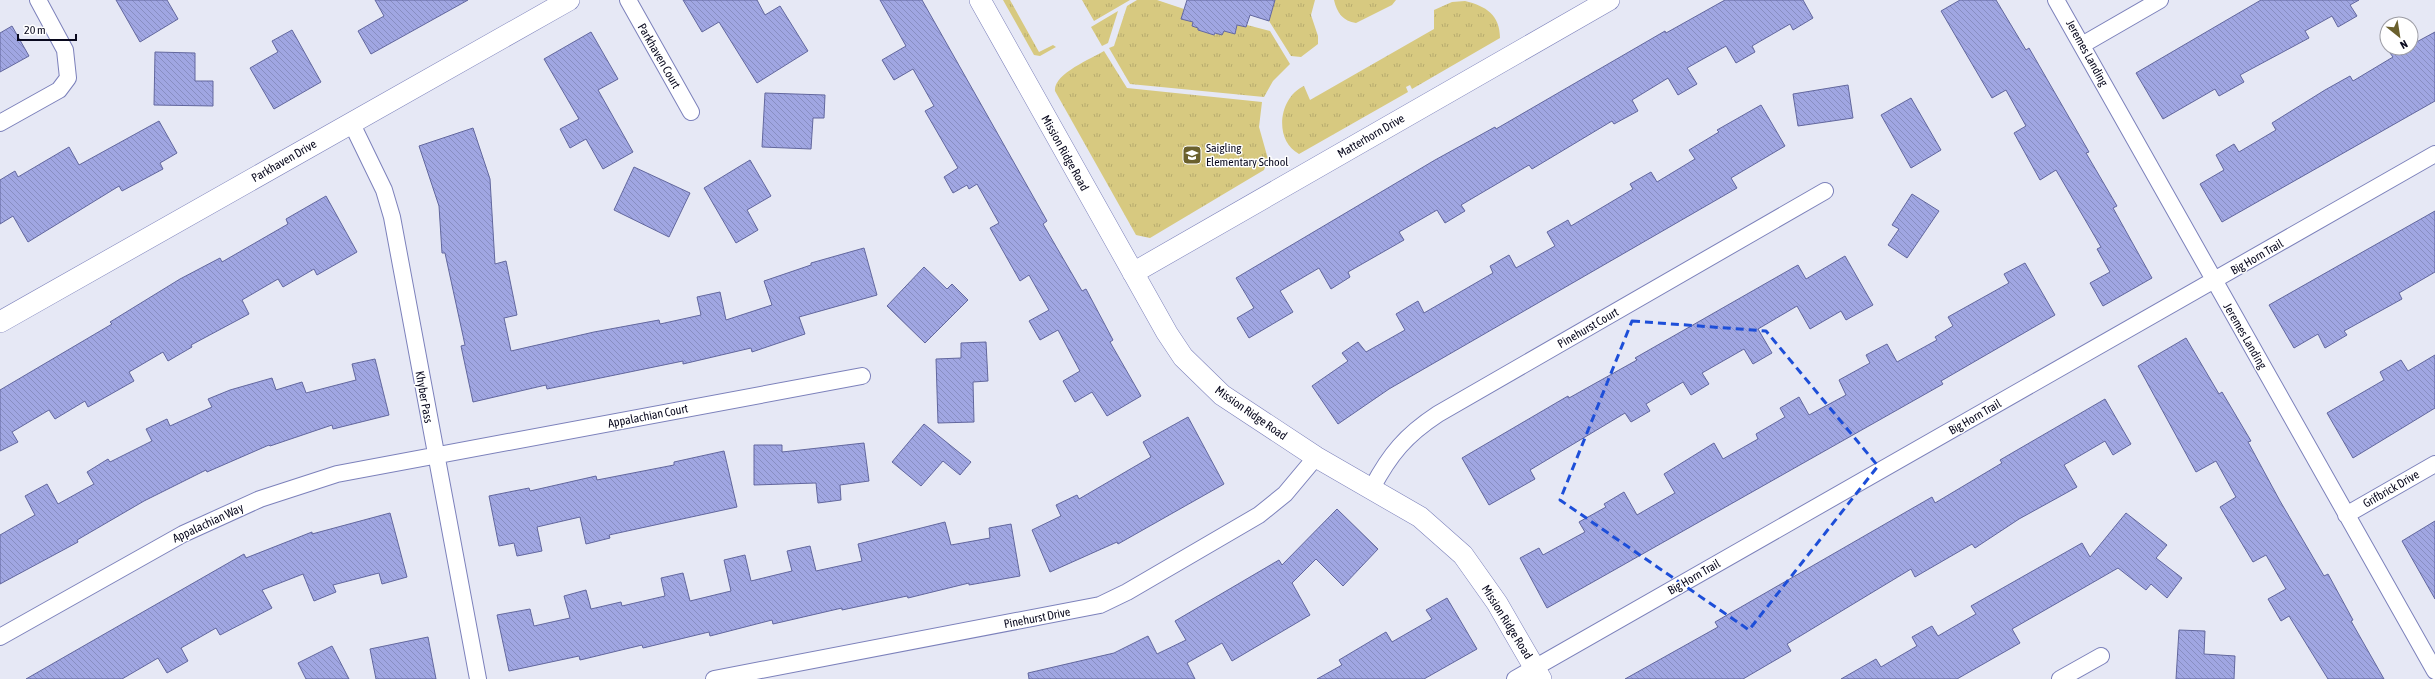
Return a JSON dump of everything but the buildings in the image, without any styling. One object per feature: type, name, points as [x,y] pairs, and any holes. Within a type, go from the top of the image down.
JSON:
[{"type":"street","points":[[0,123],[58,90],[68,78],[65,50],[38,0]]},
{"type":"street","name":"Parkhaven Drive","points":[[0,322],[569,0]]},
{"type":"street","name":"Parkhaven Court","points":[[628,0],[691,112]]},
{"type":"street","name":"Mission Ridge Road","points":[[980,0],[1167,333],[1196,370],[1222,395],[1316,457],[1420,517],[1463,555],[1497,603],[1538,673]]},
{"type":"street","name":"Matterhorn Drive","points":[[1133,273],[1609,0]]},
{"type":"street","name":"Jeremes Landing","points":[[2056,0],[2435,671]]},
{"type":"street","points":[[2082,45],[2160,0]]},
{"type":"street","name":"Khyber Pass","points":[[351,122],[384,190],[392,217],[435,455],[478,679]]},
{"type":"street","name":"Big Horn Trail","points":[[1515,679],[1538,673],[2435,154]]},
{"type":"street","name":"Pinehurst Court","points":[[1372,488],[1397,447],[1416,429],[1825,191]]},
{"type":"street","name":"Appalachian Court","points":[[435,455],[862,376]]},
{"type":"street","name":"Appalachian Way","points":[[0,637],[183,534],[260,498],[337,474],[435,455]]},
{"type":"street","name":"Pinehurst Drive","points":[[714,679],[1100,604],[1134,588],[1259,515],[1285,494],[1316,457]]},
{"type":"street","name":"Grifbrick Drive","points":[[2346,515],[2435,464]]},
{"type":"street","points":[[2060,679],[2101,656]]},
{"type":"highlighted area","points":[[1632,321],[1766,331],[1878,466],[1749,630],[1560,500]]},
{"type":"green space","points":[[1003,0],[1010,0],[1039,52],[1053,45],[1056,47],[1040,56],[1034,55]]},
{"type":"green space","points":[[1082,0],[1130,0],[1094,21]]},
{"type":"green space","points":[[1137,0],[1157,0],[1184,9],[1182,19],[1193,22],[1192,26],[1198,28],[1198,30],[1214,35],[1224,31],[1235,34],[1237,25],[1246,27],[1247,25],[1270,31],[1290,64],[1273,81],[1264,97],[1130,84],[1109,48],[1114,46],[1127,6]]},
{"type":"green space","points":[[1275,0],[1315,0],[1311,15],[1318,36],[1318,44],[1301,57],[1291,56],[1269,21]]},
{"type":"green space","points":[[1334,0],[1396,0],[1392,5],[1356,23],[1351,22],[1341,16]]},
{"type":"green space","points":[[1465,1],[1473,3],[1490,13],[1497,23],[1500,38],[1412,89],[1410,85],[1406,87],[1408,92],[1299,154],[1291,148],[1285,139],[1282,119],[1289,99],[1296,92],[1304,86],[1310,100],[1434,29],[1434,10],[1452,2]]},
{"type":"green space","points":[[1118,11],[1108,43],[1102,46],[1091,27]]},
{"type":"green space","points":[[1104,51],[1127,88],[1262,102],[1259,127],[1268,159],[1264,170],[1150,238],[1136,235],[1055,91],[1056,85],[1066,73]]},
{"type":"place","name":"Saigling Elementary School","points":[[1192,155]]}]
